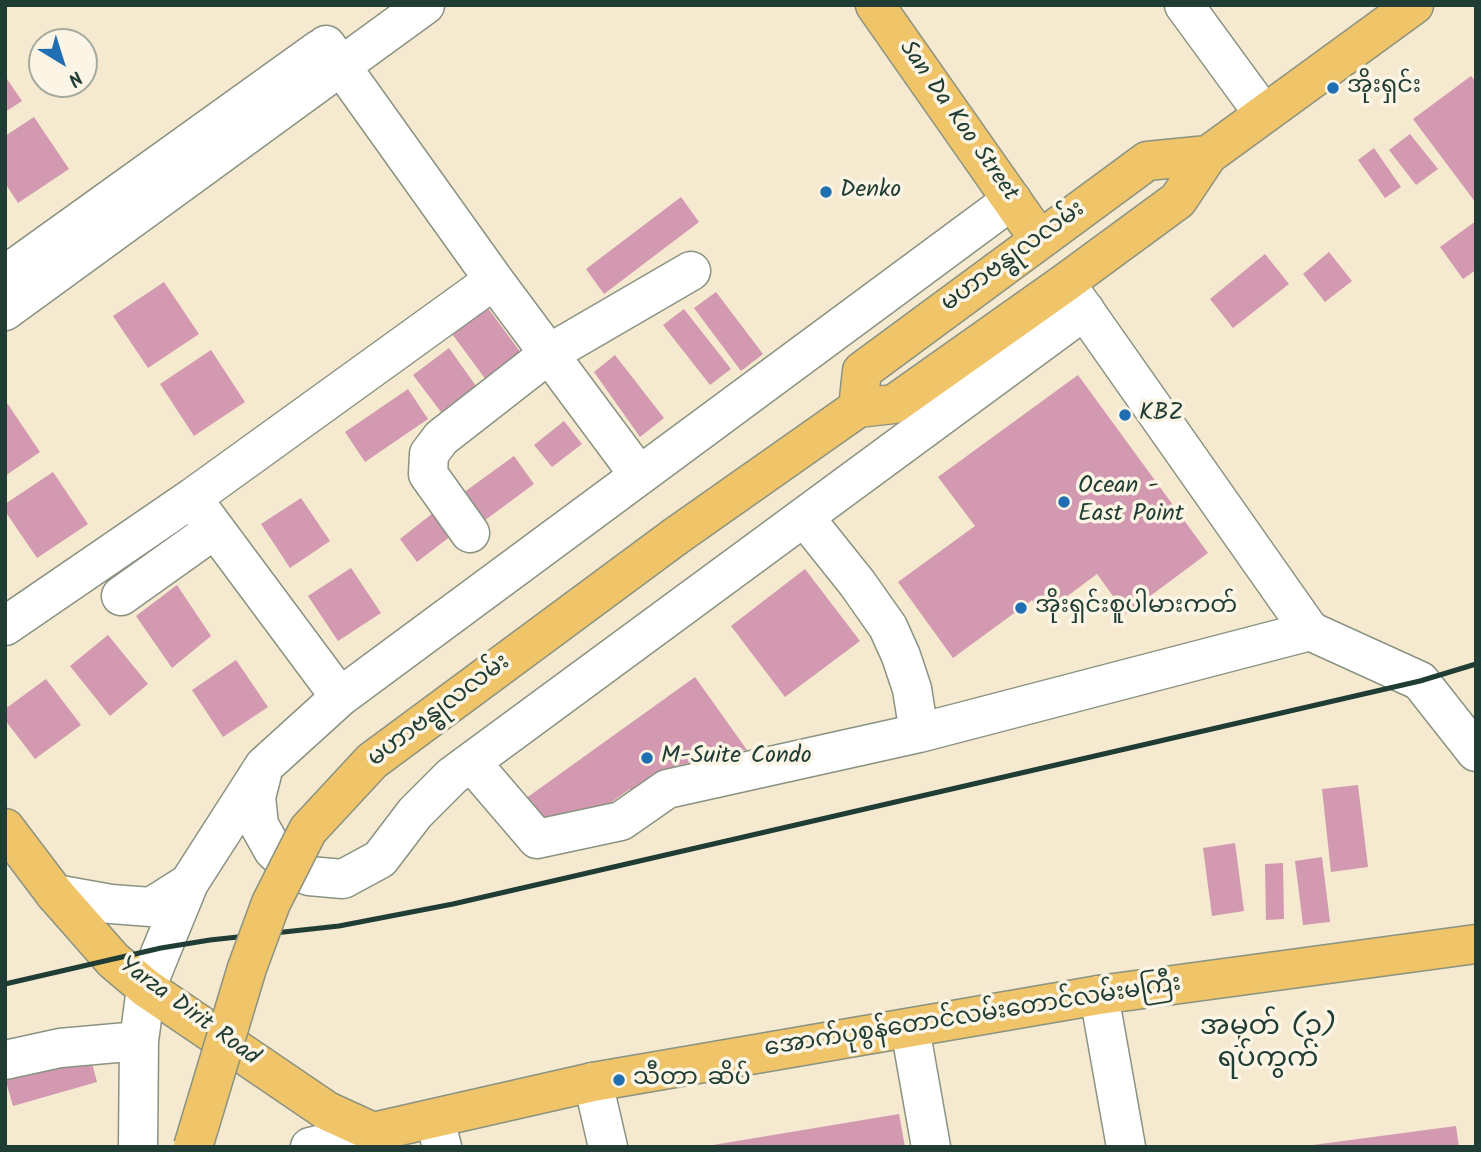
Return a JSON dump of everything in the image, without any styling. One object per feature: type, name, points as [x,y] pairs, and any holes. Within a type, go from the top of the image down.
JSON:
[{"type":"main road","name":"San Da Koo Street","points":[[875,5],[1039,239]]},
{"type":"main road","name":"မဟာဗန္ဓုလလမ်း","points":[[193,1147],[247,968],[271,903],[308,830],[372,761],[676,536],[858,408],[894,404],[1075,296],[1178,200],[1208,155],[1414,5]]},
{"type":"main road","name":"မဟာဗန္ဓုလလမ်း","points":[[858,408],[862,370],[1039,239],[1147,161],[1208,155]]},
{"type":"main road","name":"Yarza Dirit Road","points":[[5,828],[55,894],[113,960],[146,988],[327,1111],[373,1132]]},
{"type":"main road","name":"အောက်ပုစွန်တောင်လမ်းတောင်လမ်းမကြီး","points":[[373,1132],[438,1133],[593,1082],[1099,995],[1476,944]]},
{"type":"street","points":[[334,55],[382,5]]},
{"type":"street","points":[[5,311],[46,264],[334,55],[425,5]]},
{"type":"street","points":[[1184,5],[1263,113]]},
{"type":"street","points":[[334,55],[494,279],[639,475]]},
{"type":"street","points":[[138,1147],[139,1041],[146,988],[189,884],[264,766],[340,697],[1012,200]]},
{"type":"street","points":[[5,275],[46,264]]},
{"type":"street","points":[[470,533],[428,474],[429,454],[441,438],[550,354],[691,271]]},
{"type":"street","points":[[5,626],[192,498],[494,279]]},
{"type":"street","points":[[264,766],[256,797],[259,824],[272,850],[290,867],[309,876],[343,878],[380,859],[415,813],[452,776],[805,518],[1075,296],[1310,631],[1420,681],[1476,750]]},
{"type":"street","points":[[192,498],[340,697]]},
{"type":"street","points":[[805,518],[888,627],[912,689],[919,733]]},
{"type":"street","points":[[121,596],[215,529]]},
{"type":"street","points":[[471,762],[537,839],[621,821],[667,789],[919,733],[1310,631]]},
{"type":"street","points":[[55,894],[111,904],[151,907],[189,884]]},
{"type":"street","points":[[1099,995],[1126,1147]]},
{"type":"street","points":[[910,1028],[931,1147]]},
{"type":"street","points":[[5,1060],[60,1048],[139,1041]]},
{"type":"street","points":[[593,1082],[608,1147]]},
{"type":"street","name":"အောက်ပုစွန်တောင်လမ်းတောင်လမ်းမကြီး","points":[[310,1147],[373,1132]]},
{"type":"building","points":[[5,76],[22,101],[5,112]]},
{"type":"building","points":[[1471,76],[1476,82],[1476,203],[1413,119]]},
{"type":"building","points":[[34,117],[69,169],[18,203],[5,183],[5,136]]},
{"type":"building","points":[[1410,134],[1438,169],[1416,185],[1389,150]]},
{"type":"building","points":[[1374,148],[1401,187],[1385,198],[1358,160]]},
{"type":"building","points":[[681,197],[699,222],[604,294],[586,269]]},
{"type":"building","points":[[1476,221],[1476,270],[1463,279],[1440,247]]},
{"type":"building","points":[[1329,252],[1352,281],[1325,302],[1303,274]]},
{"type":"building","points":[[1265,254],[1289,284],[1233,328],[1210,299]]},
{"type":"building","points":[[164,282],[199,334],[148,368],[113,316]]},
{"type":"building","points":[[716,292],[763,354],[741,371],[694,308]]},
{"type":"building","points":[[479,296],[527,361],[492,388],[444,323]]},
{"type":"building","points":[[684,309],[731,369],[710,385],[663,325]]},
{"type":"building","points":[[449,348],[476,386],[441,412],[413,375]]},
{"type":"building","points":[[211,350],[245,402],[194,436],[160,384]]},
{"type":"building","points":[[615,355],[664,418],[640,437],[594,372]]},
{"type":"building","name":"Ocean - East Point","points":[[1078,375],[1208,553],[1126,614],[1097,574],[1042,615],[1032,600],[953,658],[898,582],[975,526],[938,477]]},
{"type":"building","points":[[408,389],[428,419],[365,462],[345,432]]},
{"type":"building","points":[[5,400],[40,452],[5,476]]},
{"type":"building","points":[[564,421],[582,444],[552,467],[534,445]]},
{"type":"building","points":[[514,456],[534,484],[473,529],[452,501]]},
{"type":"building","points":[[53,472],[88,524],[37,558],[5,511],[5,504]]},
{"type":"building","points":[[301,498],[330,541],[290,568],[261,524]]},
{"type":"building","points":[[438,509],[456,532],[417,562],[400,539]]},
{"type":"building","points":[[351,568],[381,613],[338,641],[308,596]]},
{"type":"building","points":[[805,569],[860,641],[785,697],[731,626]]},
{"type":"building","points":[[177,585],[211,636],[172,668],[136,616]]},
{"type":"building","points":[[108,635],[148,684],[110,716],[70,666]]},
{"type":"building","points":[[236,660],[268,707],[223,737],[192,690]]},
{"type":"building","name":"M-Suite Condo","points":[[695,677],[747,750],[676,766],[644,781],[654,795],[641,802],[630,789],[592,816],[540,829],[518,804]]},
{"type":"building","points":[[46,679],[81,725],[35,759],[5,720],[5,709]]},
{"type":"building","points":[[1358,785],[1368,867],[1331,872],[1322,789]]},
{"type":"building","points":[[1235,843],[1244,911],[1212,916],[1203,848]]},
{"type":"building","points":[[1322,857],[1330,922],[1303,925],[1295,861]]},
{"type":"building","points":[[1283,863],[1284,919],[1266,920],[1265,864]]},
{"type":"building","points":[[88,1048],[97,1082],[13,1106],[5,1078]]},
{"type":"building","points":[[899,1114],[905,1147],[713,1147],[713,1145]]},
{"type":"building","points":[[1456,1126],[1459,1147],[1313,1147],[1313,1145]]},
{"type":"railway","points":[[5,984],[161,948],[339,926],[453,904],[1420,681],[1476,664]]},
{"type":"place","name":"အိုးရှင်း","points":[[1333,88]]},
{"type":"place","name":"Denko","points":[[826,192]]},
{"type":"place","name":"KBZ","points":[[1125,415]]},
{"type":"place","name":"Ocean - East Point","points":[[1064,502]]},
{"type":"place","name":"အိုးရှင်းစူပါမားကတ်","points":[[1021,608]]},
{"type":"place","name":"M-Suite Condo","points":[[647,758]]},
{"type":"place","name":"သီတာ ဆိပ်","points":[[619,1080]]},
{"type":"district","name":"အမှတ် (၃) ရပ်ကွက်","points":[[1268,1045]]}]
